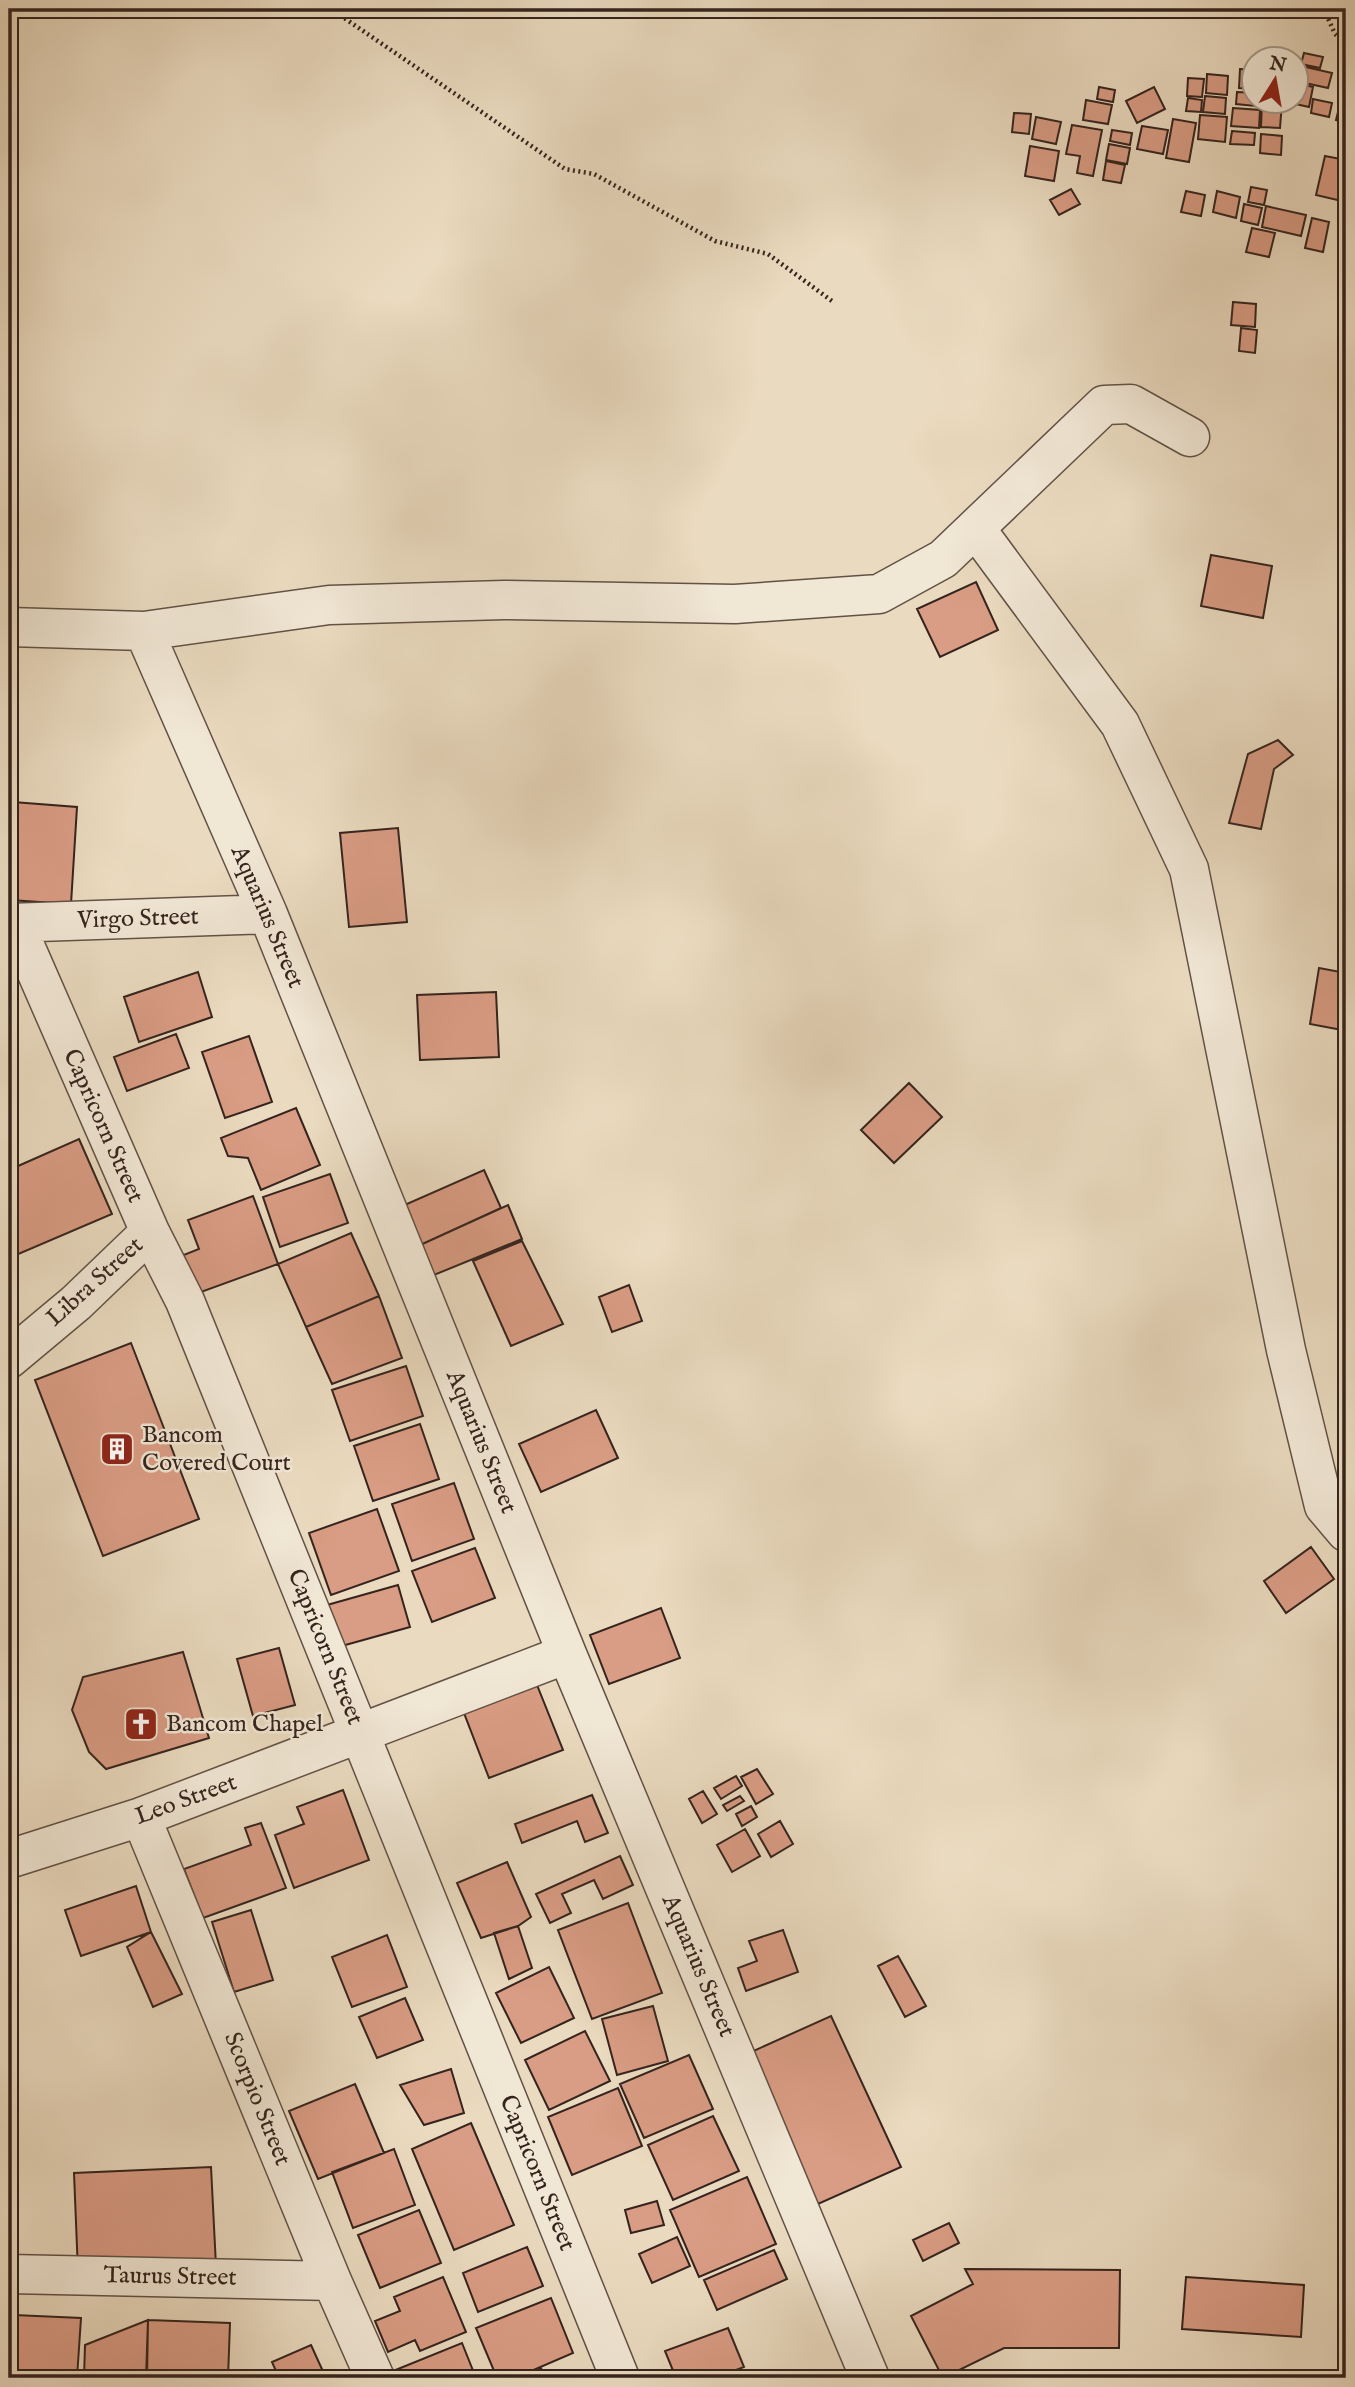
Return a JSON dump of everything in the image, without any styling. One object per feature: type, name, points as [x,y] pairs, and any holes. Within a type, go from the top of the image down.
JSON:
[{"type":"street","points":[[9,627],[144,631],[329,605],[504,600],[735,604],[879,594],[943,559],[1104,405],[1131,404],[1190,437]]},
{"type":"street","points":[[976,529],[1120,724],[1189,869],[1286,1350],[1324,1506],[1346,1532]]},
{"type":"street","name":"Aquarius Street","points":[[144,631],[268,914],[567,1654],[870,2378]]},
{"type":"street","name":"Virgo Street","points":[[12,923],[268,914]]},
{"type":"street","name":"Capricorn Street","points":[[12,923],[150,1232],[186,1301],[620,2378]]},
{"type":"street","name":"Libra Street","points":[[9,1359],[76,1303],[150,1232]]},
{"type":"street","name":"Leo Street","points":[[9,1859],[141,1818],[567,1654]]},
{"type":"street","name":"Scorpio Street","points":[[141,1818],[332,2281],[375,2378]]},
{"type":"street","name":"Taurus Street","points":[[9,2274],[332,2281]]},
{"type":"path","points":[[331,9],[565,169],[594,174],[715,241],[768,254],[832,301]]},
{"type":"path","points":[[1326,14],[1335,34],[1346,45]]},
{"type":"building","points":[[1310,54],[1323,57],[1320,68],[1310,66]]},
{"type":"building","points":[[1310,68],[1332,73],[1328,88],[1310,84]]},
{"type":"building","points":[[1207,74],[1228,76],[1227,95],[1206,93]]},
{"type":"building","points":[[1188,78],[1204,79],[1202,97],[1187,96]]},
{"type":"building","points":[[1099,87],[1115,90],[1113,102],[1097,99]]},
{"type":"building","points":[[1154,87],[1165,109],[1137,123],[1126,101]]},
{"type":"building","points":[[1237,92],[1240,92],[1240,104],[1236,104]]},
{"type":"building","points":[[1205,96],[1226,98],[1225,114],[1203,112]]},
{"type":"building","points":[[1188,98],[1202,100],[1201,112],[1186,111]]},
{"type":"building","points":[[1313,99],[1332,103],[1329,117],[1311,113]]},
{"type":"building","points":[[1086,100],[1112,105],[1108,124],[1083,120]]},
{"type":"building","points":[[1233,108],[1240,109],[1240,116],[1260,116],[1259,128],[1231,126]]},
{"type":"building","points":[[1339,108],[1346,109],[1346,123],[1336,120]]},
{"type":"building","points":[[1014,113],[1031,114],[1029,134],[1012,132]]},
{"type":"building","points":[[1200,115],[1227,117],[1225,142],[1198,139]]},
{"type":"building","points":[[1261,116],[1281,116],[1280,128],[1261,127]]},
{"type":"building","points":[[1036,117],[1061,122],[1056,144],[1032,139]]},
{"type":"building","points":[[1173,119],[1196,123],[1189,162],[1166,158]]},
{"type":"building","points":[[1072,125],[1102,130],[1093,176],[1077,173],[1080,156],[1066,154]]},
{"type":"building","points":[[1142,126],[1168,130],[1163,154],[1137,149]]},
{"type":"building","points":[[1112,130],[1132,133],[1130,145],[1110,141]]},
{"type":"building","points":[[1232,131],[1255,133],[1254,145],[1230,144]]},
{"type":"building","points":[[1261,134],[1282,136],[1281,155],[1260,153]]},
{"type":"building","points":[[1109,144],[1130,148],[1127,164],[1106,160]]},
{"type":"building","points":[[1030,146],[1059,151],[1054,181],[1025,176]]},
{"type":"building","points":[[1325,156],[1346,160],[1346,202],[1316,195]]},
{"type":"building","points":[[1106,161],[1125,165],[1121,183],[1103,180]]},
{"type":"building","points":[[1251,187],[1267,190],[1264,205],[1248,202]]},
{"type":"building","points":[[1071,189],[1080,204],[1059,215],[1050,200]]},
{"type":"building","points":[[1186,191],[1205,195],[1201,216],[1181,212]]},
{"type":"building","points":[[1217,191],[1240,197],[1236,218],[1213,212]]},
{"type":"building","points":[[1244,204],[1262,208],[1258,225],[1241,221]]},
{"type":"building","points":[[1266,206],[1306,215],[1301,236],[1262,227]]},
{"type":"building","points":[[1312,218],[1329,222],[1323,252],[1305,248]]},
{"type":"building","points":[[1252,228],[1275,233],[1269,257],[1246,252]]},
{"type":"building","points":[[1233,302],[1256,304],[1255,327],[1231,325]]},
{"type":"building","points":[[1241,328],[1257,330],[1255,353],[1239,351]]},
{"type":"building","points":[[1211,555],[1272,566],[1263,618],[1201,606]]},
{"type":"building","points":[[976,582],[998,630],[940,657],[917,609]]},
{"type":"building","points":[[1278,740],[1293,755],[1274,769],[1261,829],[1229,823],[1248,754]]},
{"type":"building","points":[[13,802],[77,807],[71,904],[9,900]]},
{"type":"building","points":[[398,828],[407,922],[349,927],[340,833]]},
{"type":"building","points":[[1319,968],[1346,973],[1342,1030],[1310,1024]]},
{"type":"building","points":[[198,972],[212,1017],[139,1042],[124,997]]},
{"type":"building","points":[[496,992],[499,1057],[420,1060],[417,995]]},
{"type":"building","points":[[176,1034],[189,1068],[127,1091],[114,1057]]},
{"type":"building","points":[[249,1036],[272,1102],[225,1118],[202,1052]]},
{"type":"building","points":[[909,1083],[942,1117],[894,1163],[861,1130]]},
{"type":"building","points":[[296,1108],[320,1165],[261,1190],[248,1158],[228,1156],[221,1138]]},
{"type":"building","points":[[79,1139],[112,1214],[9,1258],[9,1170]]},
{"type":"building","points":[[484,1170],[501,1208],[418,1246],[400,1207]]},
{"type":"building","points":[[330,1174],[348,1223],[280,1247],[263,1197]]},
{"type":"building","points":[[253,1196],[278,1264],[190,1296],[176,1258],[199,1249],[188,1220]]},
{"type":"building","points":[[508,1205],[522,1239],[429,1277],[418,1246]]},
{"type":"building","points":[[351,1233],[379,1296],[306,1327],[278,1264]]},
{"type":"building","points":[[522,1241],[563,1324],[511,1346],[473,1261]]},
{"type":"building","points":[[629,1285],[642,1321],[612,1332],[599,1297]]},
{"type":"building","points":[[379,1296],[402,1358],[332,1384],[306,1327]]},
{"type":"building","name":"Bancom Covered Court","points":[[131,1343],[199,1519],[103,1556],[35,1380]]},
{"type":"building","points":[[406,1366],[423,1416],[350,1441],[332,1390]]},
{"type":"building","points":[[596,1410],[618,1458],[541,1492],[519,1444]]},
{"type":"building","points":[[420,1424],[439,1479],[373,1501],[354,1446]]},
{"type":"building","points":[[454,1483],[474,1539],[412,1561],[392,1504]]},
{"type":"building","points":[[377,1509],[399,1571],[331,1595],[309,1533]]},
{"type":"building","points":[[1311,1547],[1334,1579],[1286,1613],[1264,1581]]},
{"type":"building","points":[[475,1548],[495,1598],[432,1622],[412,1571]]},
{"type":"building","points":[[398,1585],[410,1627],[331,1649],[320,1607]]},
{"type":"building","points":[[661,1608],[680,1658],[609,1684],[590,1635]]},
{"type":"building","points":[[279,1648],[295,1705],[253,1716],[237,1659]]},
{"type":"building","name":"Bancom Chapel","points":[[183,1652],[209,1738],[106,1769],[89,1752],[72,1710],[83,1677]]},
{"type":"building","points":[[537,1685],[563,1750],[489,1778],[464,1713]]},
{"type":"building","points":[[757,1769],[773,1794],[756,1804],[741,1777]]},
{"type":"building","points":[[736,1776],[742,1786],[721,1799],[714,1788]]},
{"type":"building","points":[[343,1790],[369,1860],[294,1888],[275,1835],[304,1824],[297,1807]]},
{"type":"building","points":[[703,1791],[717,1814],[702,1823],[689,1799]]},
{"type":"building","points":[[592,1795],[608,1833],[585,1842],[577,1821],[522,1843],[515,1824]]},
{"type":"building","points":[[740,1796],[744,1801],[727,1811],[723,1805]]},
{"type":"building","points":[[751,1806],[757,1817],[742,1826],[736,1814]]},
{"type":"building","points":[[780,1821],[793,1844],[771,1857],[758,1834]]},
{"type":"building","points":[[261,1823],[286,1888],[203,1918],[184,1869],[251,1845],[245,1828]]},
{"type":"building","points":[[745,1829],[760,1856],[732,1872],[717,1845]]},
{"type":"building","points":[[620,1856],[633,1885],[603,1899],[594,1880],[562,1894],[571,1913],[550,1923],[536,1894]]},
{"type":"building","points":[[507,1862],[531,1917],[518,1926],[481,1938],[457,1883]]},
{"type":"building","points":[[136,1886],[151,1932],[81,1956],[65,1910]]},
{"type":"building","points":[[628,1903],[662,1993],[592,2019],[558,1930]]},
{"type":"building","points":[[251,1910],[273,1980],[234,1992],[212,1922]]},
{"type":"building","points":[[518,1926],[532,1968],[509,1979],[494,1933]]},
{"type":"building","points":[[783,1930],[798,1972],[746,1991],[738,1968],[757,1961],[749,1941]]},
{"type":"building","points":[[151,1932],[182,1994],[153,2007],[127,1947]]},
{"type":"building","points":[[387,1935],[407,1987],[352,2007],[332,1957]]},
{"type":"building","points":[[898,1956],[926,2006],[905,2017],[878,1966]]},
{"type":"building","points":[[549,1967],[574,2018],[521,2043],[496,1993]]},
{"type":"building","points":[[405,1998],[423,2040],[377,2058],[359,2017]]},
{"type":"building","points":[[653,2006],[668,2061],[617,2075],[602,2019]]},
{"type":"building","points":[[831,2016],[901,2167],[818,2204],[749,2053]]},
{"type":"building","points":[[585,2031],[610,2081],[549,2110],[525,2060]]},
{"type":"building","points":[[689,2055],[713,2109],[644,2138],[620,2084]]},
{"type":"building","points":[[451,2069],[464,2113],[424,2125],[400,2085]]},
{"type":"building","points":[[355,2084],[384,2153],[318,2179],[289,2111]]},
{"type":"building","points":[[618,2088],[642,2146],[572,2175],[548,2117]]},
{"type":"building","points":[[713,2116],[739,2171],[673,2200],[648,2145]]},
{"type":"building","points":[[471,2123],[514,2225],[454,2250],[412,2149]]},
{"type":"building","points":[[394,2149],[415,2205],[353,2228],[332,2172]]},
{"type":"building","points":[[211,2167],[216,2266],[78,2272],[74,2173]]},
{"type":"building","points":[[747,2177],[776,2244],[699,2277],[670,2210]]},
{"type":"building","points":[[9,2191],[12,2258],[9,2258]]},
{"type":"building","points":[[657,2201],[664,2225],[631,2233],[625,2210]]},
{"type":"building","points":[[419,2210],[441,2263],[380,2288],[358,2235]]},
{"type":"building","points":[[949,2223],[959,2243],[923,2261],[913,2240]]},
{"type":"building","points":[[677,2237],[690,2266],[652,2283],[639,2254]]},
{"type":"building","points":[[527,2247],[543,2286],[478,2312],[463,2273]]},
{"type":"building","points":[[774,2250],[787,2279],[717,2310],[704,2280]]},
{"type":"building","points":[[965,2269],[1120,2270],[1119,2348],[1004,2348],[943,2378],[911,2316],[973,2284]]},
{"type":"building","points":[[443,2277],[466,2332],[420,2351],[415,2340],[388,2352],[375,2321],[400,2311],[394,2297]]},
{"type":"building","points":[[1186,2277],[1304,2285],[1301,2337],[1182,2329]]},
{"type":"building","points":[[551,2298],[573,2353],[515,2378],[497,2378],[476,2328]]},
{"type":"building","points":[[14,2315],[81,2318],[77,2378],[10,2378]]},
{"type":"building","points":[[148,2320],[230,2323],[228,2378],[147,2378]]},
{"type":"building","points":[[148,2320],[146,2378],[84,2378],[85,2345]]},
{"type":"building","points":[[728,2328],[744,2367],[715,2378],[676,2378],[665,2351]]},
{"type":"building","points":[[462,2343],[476,2378],[391,2378],[388,2373]]},
{"type":"building","points":[[311,2345],[326,2378],[279,2378],[272,2362]]},
{"type":"building","points":[[541,2368],[545,2378],[515,2378]]},
{"type":"place","name":"Bancom Covered Court","points":[[117,1449]]},
{"type":"place","name":"Bancom Chapel","points":[[141,1724]]}]
